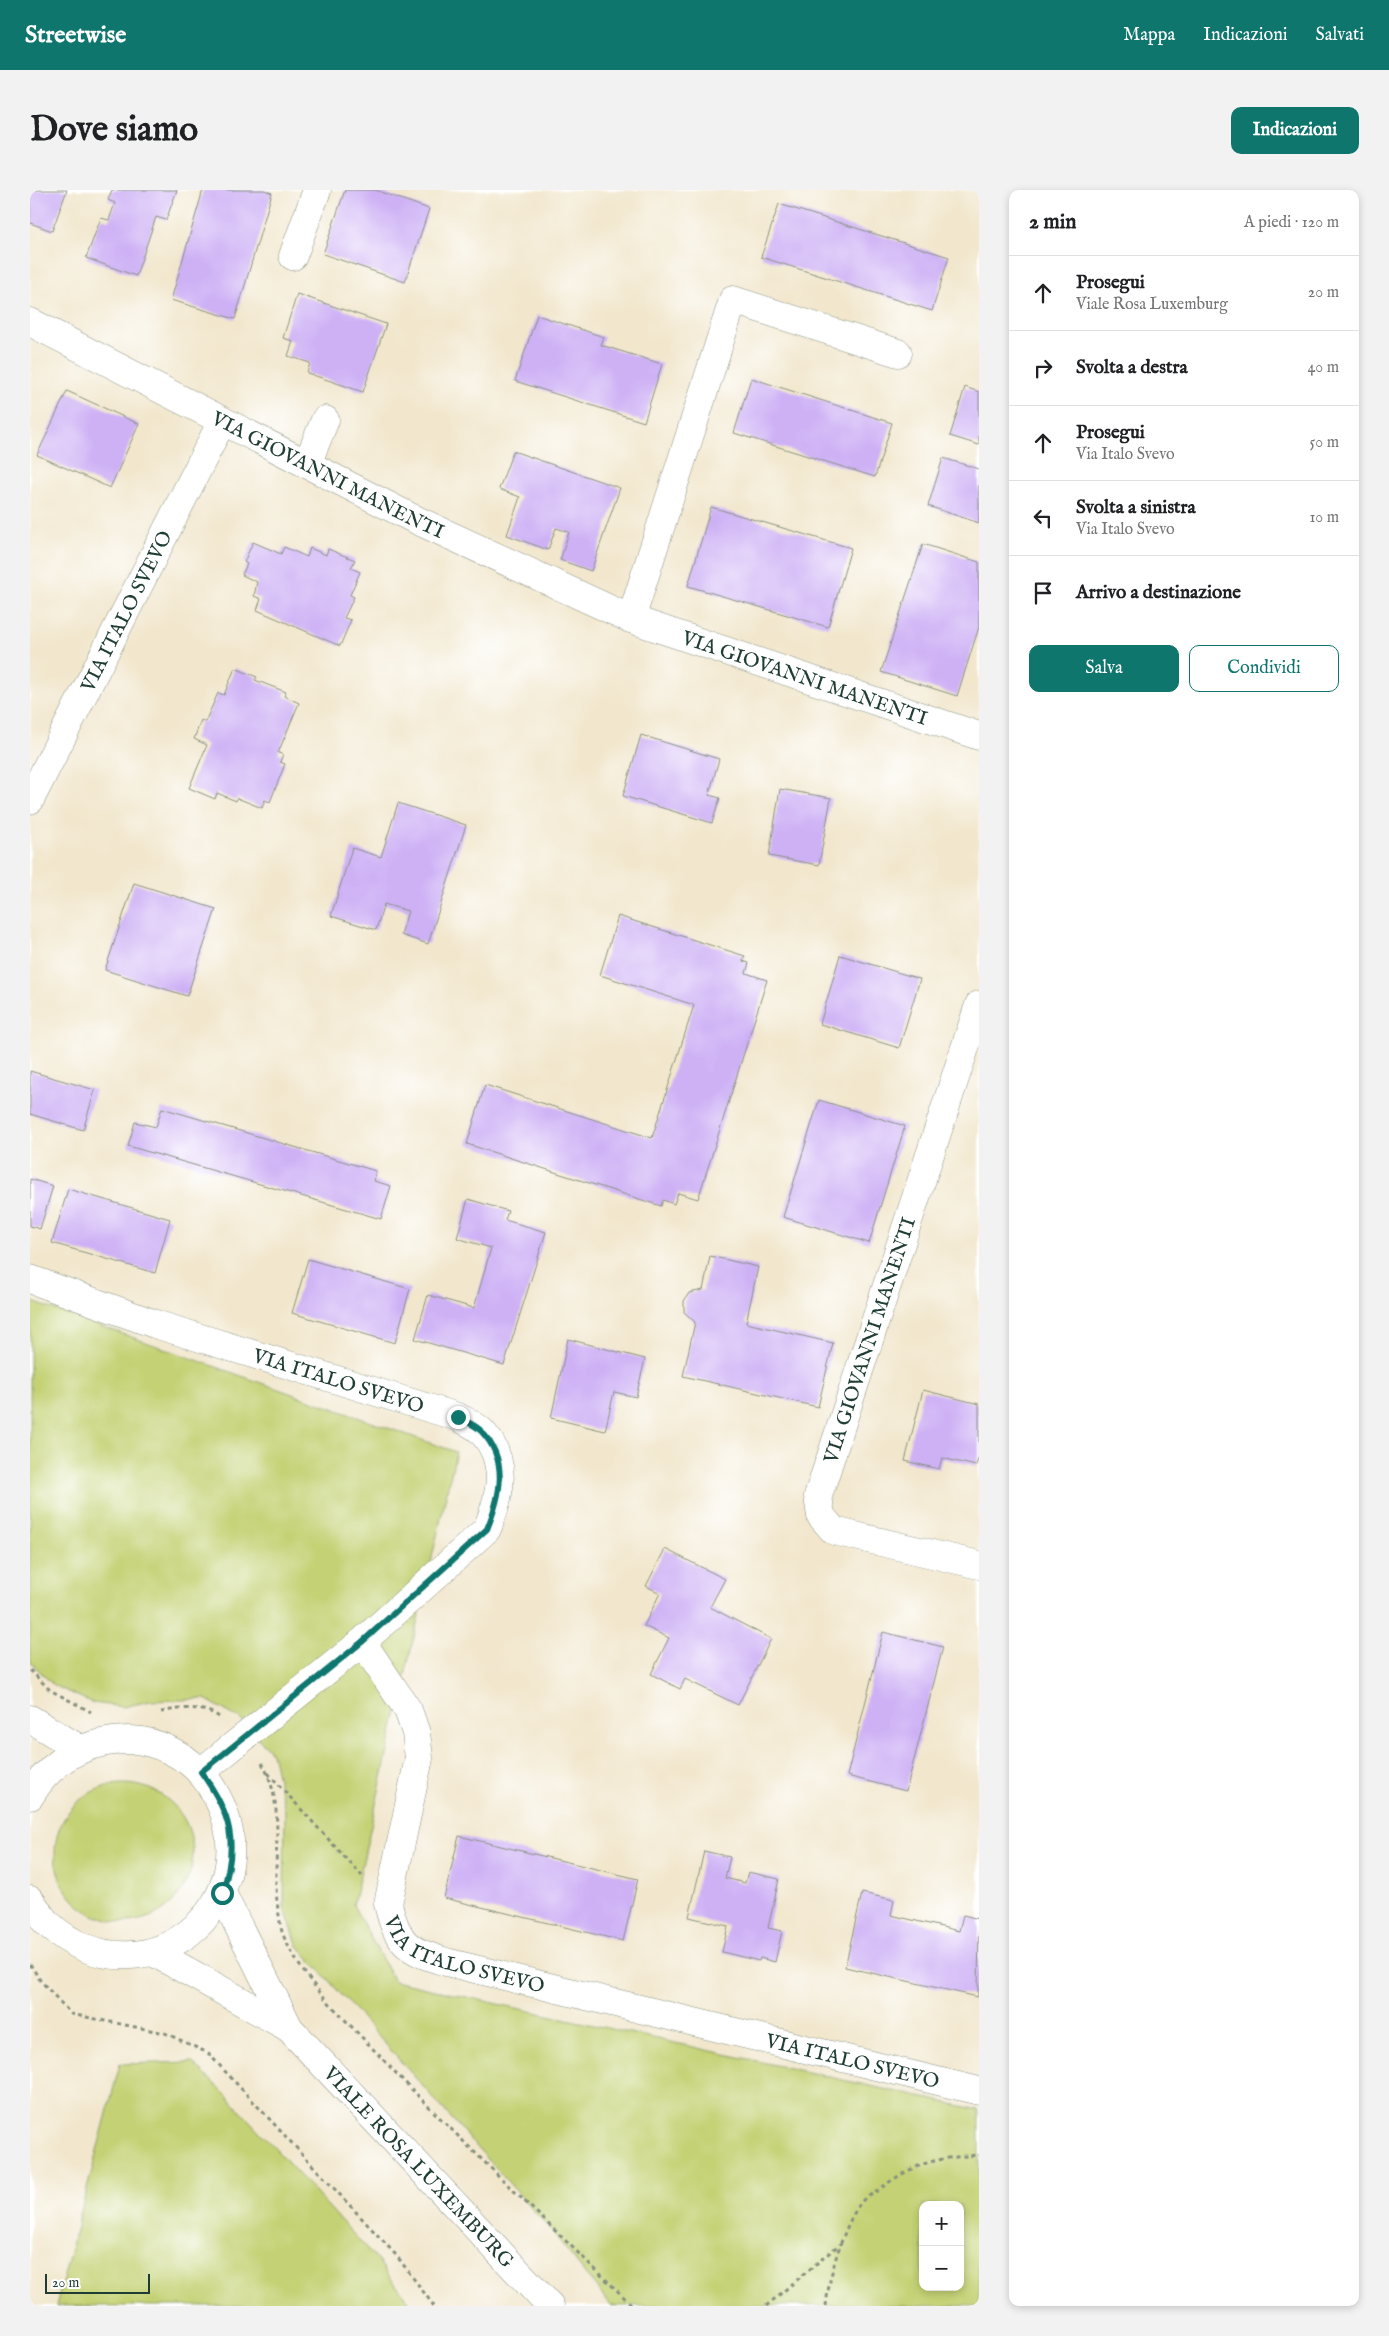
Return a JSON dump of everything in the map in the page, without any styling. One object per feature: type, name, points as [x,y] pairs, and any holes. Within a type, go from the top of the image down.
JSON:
[{"type":"street","points":[[293,256],[317,190]]},
{"type":"street","points":[[631,618],[733,300],[898,353]]},
{"type":"street","name":"VIA GIOVANNI MANENTI","points":[[30,322],[410,517],[631,618],[979,736]]},
{"type":"street","points":[[307,464],[325,420]]},
{"type":"street","name":"VIA ITALO SVEVO","points":[[30,800],[222,421]]},
{"type":"street","name":"VIA GIOVANNI MANENTI","points":[[979,1005],[818,1496],[821,1516],[834,1531],[979,1565]]},
{"type":"street","name":"VIA ITALO SVEVO","points":[[30,1280],[155,1324],[458,1417],[480,1430],[495,1450],[500,1475],[498,1503],[487,1529],[362,1642],[408,1710],[416,1733],[419,1758],[388,1904],[392,1923],[403,1943],[429,1957],[979,2091]]},
{"type":"street","points":[[201,1772],[362,1642]]},
{"type":"street","points":[[30,1719],[80,1749]]},
{"type":"street","points":[[30,1796],[38,1783],[57,1763],[80,1749],[107,1741],[132,1740],[158,1745],[181,1756],[201,1772],[217,1794],[228,1820],[232,1847],[228,1874],[222,1893],[205,1919],[181,1939],[153,1952],[132,1955],[101,1953],[30,1928]]},
{"type":"street","name":"VIALE ROSA LUXEMBURG","points":[[222,1893],[289,2028],[550,2306]]},
{"type":"street","points":[[30,1900],[46,1923],[72,1942]]},
{"type":"street","name":"VIALE ROSA LUXEMBURG","points":[[153,1952],[289,2028]]},
{"type":"path","points":[[259,1758],[268,1773],[388,1904]]},
{"type":"path","points":[[268,1773],[278,1828],[276,1901],[279,1918],[283,1936],[309,1980],[399,2076],[633,2306]]},
{"type":"path","points":[[30,1964],[40,1980],[71,2014],[165,2033],[208,2053],[396,2255],[434,2306]]},
{"type":"path","points":[[826,2306],[827,2288],[842,2243],[860,2203],[901,2173],[942,2158],[979,2155]]},
{"type":"path","points":[[766,2306],[842,2243]]},
{"type":"green space","points":[[30,1301],[456,1452],[353,1905],[394,1981],[979,2110],[979,2306],[611,2306],[549,2228],[298,1946],[284,1907],[285,1811],[272,1753],[240,1719],[205,1699],[150,1701],[123,1707],[93,1703],[53,1685],[30,1661]]},
{"type":"green space","points":[[124,1784],[138,1785],[151,1789],[173,1804],[188,1826],[192,1839],[192,1867],[188,1880],[173,1902],[151,1917],[138,1921],[124,1922],[110,1921],[97,1917],[75,1902],[60,1880],[56,1867],[55,1853],[56,1839],[60,1826],[75,1804],[97,1789],[110,1785]]},
{"type":"green space","points":[[192,2062],[226,2095],[378,2261],[412,2306],[56,2306],[120,2064]]},
{"type":"building","points":[[30,190],[67,190],[52,231],[30,223]]},
{"type":"building","points":[[112,190],[177,190],[166,220],[156,217],[136,276],[86,258],[101,218],[109,220],[115,203],[108,200]]},
{"type":"building","points":[[203,190],[264,190],[272,193],[235,319],[171,300]]},
{"type":"building","points":[[345,190],[375,190],[429,209],[405,282],[323,254]]},
{"type":"building","points":[[779,204],[949,257],[932,311],[761,257]]},
{"type":"building","points":[[297,294],[386,324],[363,392],[307,373],[310,363],[288,356],[293,341],[283,338]]},
{"type":"building","points":[[537,315],[604,337],[601,345],[662,364],[644,422],[515,381]]},
{"type":"building","points":[[751,378],[892,423],[875,477],[734,433]]},
{"type":"building","points":[[965,387],[979,392],[979,445],[950,436]]},
{"type":"building","points":[[67,391],[139,424],[110,488],[37,455]]},
{"type":"building","points":[[513,451],[620,488],[591,571],[560,560],[569,532],[556,528],[548,550],[507,535],[520,497],[499,489]]},
{"type":"building","points":[[943,458],[979,469],[979,523],[928,506]]},
{"type":"building","points":[[711,507],[851,548],[828,627],[688,586]]},
{"type":"building","points":[[253,542],[281,554],[284,547],[307,557],[310,548],[326,555],[328,549],[355,560],[351,568],[360,572],[350,595],[354,597],[344,618],[351,620],[340,646],[257,610],[261,599],[254,596],[257,582],[242,575],[247,564],[244,562]]},
{"type":"building","points":[[923,544],[979,562],[979,627],[957,696],[881,672]]},
{"type":"building","points":[[235,668],[257,677],[255,680],[286,692],[284,696],[299,703],[278,753],[283,754],[280,762],[285,764],[270,802],[265,800],[262,808],[237,798],[236,801],[217,793],[215,799],[189,788],[207,745],[194,739],[201,720],[205,722],[218,693],[224,695]]},
{"type":"building","points":[[641,735],[719,759],[709,795],[720,798],[712,823],[623,796]]},
{"type":"building","points":[[780,789],[831,798],[819,865],[769,856]]},
{"type":"building","points":[[398,803],[466,825],[428,944],[401,935],[408,911],[384,904],[376,930],[331,916],[352,848],[381,857]]},
{"type":"building","points":[[134,883],[216,909],[187,996],[105,970]]},
{"type":"building","points":[[618,916],[745,956],[743,961],[749,963],[746,973],[767,980],[698,1199],[678,1193],[674,1204],[663,1200],[661,1206],[467,1144],[485,1085],[652,1138],[694,1005],[600,975]]},
{"type":"building","points":[[840,955],[920,979],[899,1048],[820,1024]]},
{"type":"building","points":[[30,1071],[95,1090],[83,1130],[30,1114]]},
{"type":"building","points":[[819,1100],[905,1126],[869,1243],[783,1217]]},
{"type":"building","points":[[162,1108],[376,1171],[374,1181],[391,1186],[381,1219],[128,1146],[135,1122],[156,1127]]},
{"type":"building","points":[[30,1179],[53,1186],[40,1229],[30,1226]]},
{"type":"building","points":[[68,1189],[170,1219],[155,1273],[52,1243]]},
{"type":"building","points":[[468,1199],[508,1211],[505,1220],[546,1232],[504,1365],[415,1339],[428,1295],[474,1308],[491,1248],[457,1238]]},
{"type":"building","points":[[710,1256],[758,1267],[746,1323],[833,1343],[818,1407],[683,1376],[695,1322],[684,1312],[684,1301],[689,1293],[703,1290]]},
{"type":"building","points":[[308,1259],[410,1289],[395,1343],[292,1313]]},
{"type":"building","points":[[568,1339],[645,1359],[636,1397],[614,1392],[605,1431],[551,1418]]},
{"type":"building","points":[[923,1390],[979,1404],[979,1456],[976,1466],[942,1458],[939,1469],[905,1461]]},
{"type":"building","points":[[665,1549],[725,1579],[710,1607],[771,1639],[738,1705],[685,1679],[680,1689],[651,1674],[669,1638],[644,1626],[660,1593],[646,1586]]},
{"type":"building","points":[[883,1632],[943,1647],[906,1791],[847,1776]]},
{"type":"building","points":[[459,1836],[638,1879],[623,1941],[444,1898]]},
{"type":"building","points":[[704,1851],[730,1857],[725,1878],[745,1883],[748,1872],[779,1879],[768,1928],[782,1931],[775,1962],[760,1958],[759,1961],[722,1952],[728,1926],[689,1917]]},
{"type":"building","points":[[862,1893],[894,1900],[891,1915],[959,1931],[963,1915],[979,1919],[978,1997],[845,1967]]},
{"type":"route","points":[[222,1893],[228,1874],[232,1847],[228,1820],[217,1794],[201,1772],[362,1642],[487,1529],[498,1503],[500,1475],[495,1450],[480,1430],[458,1417]]}]
